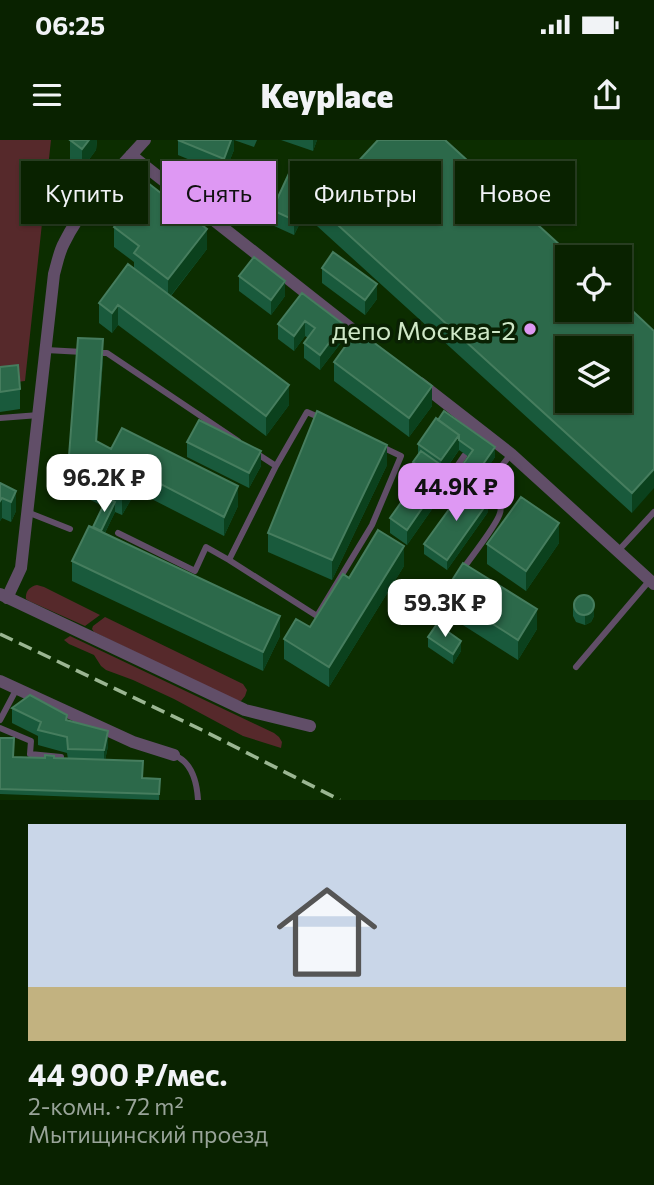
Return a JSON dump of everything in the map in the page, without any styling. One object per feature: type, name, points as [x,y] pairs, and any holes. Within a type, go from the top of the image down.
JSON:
[{"type":"street","points":[[145,140],[93,199],[63,244],[54,274],[21,568],[3,596],[245,710],[310,726]]},
{"type":"street","points":[[131,155],[380,351]]},
{"type":"street","points":[[413,377],[511,454],[652,582]]},
{"type":"street","points":[[0,681],[133,742],[174,755]]},
{"type":"lane","points":[[47,350],[107,353],[242,443]]},
{"type":"lane","points":[[229,560],[276,466],[307,412],[331,423]]},
{"type":"lane","points":[[0,418],[39,415]]},
{"type":"lane","points":[[118,533],[195,570],[206,547],[317,616],[372,525],[401,456],[378,445]]},
{"type":"lane","points":[[253,451],[276,466]]},
{"type":"lane","points":[[461,571],[501,512],[492,485],[494,475],[511,454]]},
{"type":"lane","points":[[464,456],[453,472],[454,480],[475,495],[494,494]]},
{"type":"lane","points":[[27,512],[70,529]]},
{"type":"lane","points":[[618,551],[654,512]]},
{"type":"lane","points":[[440,601],[454,581]]},
{"type":"lane","points":[[576,667],[652,582]]},
{"type":"lane","points":[[0,720],[16,690]]},
{"type":"lane","points":[[0,728],[30,741],[30,754],[61,757]]},
{"type":"lane","points":[[174,755],[180,757],[194,776],[198,800]]},
{"type":"shaded area","points":[[0,140],[51,140],[49,161],[21,161],[21,224],[42,224],[25,381],[0,384]]},
{"type":"shaded area","points":[[37,585],[100,615],[85,626],[29,601],[26,599],[27,592]]},
{"type":"shaded area","points":[[105,617],[243,684],[247,690],[245,696],[241,701],[234,700],[94,632],[93,626]]},
{"type":"shaded area","points":[[70,636],[274,733],[282,742],[281,748],[243,736],[174,699],[106,670],[94,655],[64,640]]},
{"type":"building","points":[[70,140],[89,140],[82,149]]},
{"type":"building","points":[[178,140],[231,140],[224,159]]},
{"type":"building","name":"депо Москва-2","points":[[378,140],[445,140],[468,161],[455,161],[455,224],[537,224],[560,245],[555,245],[555,322],[632,322],[632,310],[654,331],[654,469],[632,493],[337,224],[441,224],[441,161],[359,161]]},
{"type":"building","points":[[290,171],[290,218],[276,212],[276,201]]},
{"type":"building","points":[[148,183],[162,194],[162,224],[201,224],[207,229],[168,279],[134,253],[139,246],[114,227],[116,224],[148,224]]},
{"type":"building","points":[[333,252],[377,284],[365,300],[322,268]]},
{"type":"building","points":[[254,257],[285,281],[271,300],[239,276]]},
{"type":"building","points":[[128,264],[289,385],[266,416],[118,305],[112,313],[99,303]]},
{"type":"building","points":[[302,293],[343,324],[320,355],[304,343],[315,328],[305,321],[294,336],[278,324]]},
{"type":"building","points":[[357,330],[432,386],[409,418],[334,362]]},
{"type":"building","points":[[78,338],[103,339],[96,441],[111,449],[122,428],[238,486],[224,517],[136,471],[122,496],[68,469]]},
{"type":"building","points":[[18,365],[20,389],[0,392],[0,367]]},
{"type":"building","points":[[317,411],[387,445],[332,560],[268,533]]},
{"type":"building","points":[[444,411],[495,447],[474,477],[461,467],[473,450],[459,440],[459,435],[438,420]]},
{"type":"building","points":[[436,418],[459,435],[441,460],[418,444]]},
{"type":"building","points":[[199,420],[261,451],[249,473],[187,442]]},
{"type":"building","points":[[421,451],[451,472],[443,483],[443,478],[427,466],[424,470],[413,462]]},
{"type":"building","points":[[427,466],[443,478],[407,530],[390,518]]},
{"type":"building","points":[[0,483],[16,491],[11,502],[2,498],[0,501]]},
{"type":"building","points":[[466,486],[488,502],[447,560],[424,544]]},
{"type":"building","points":[[521,497],[559,523],[526,571],[487,544]]},
{"type":"building","points":[[107,498],[115,502],[101,531],[93,527]]},
{"type":"building","points":[[89,526],[280,616],[263,652],[72,561]]},
{"type":"building","points":[[378,530],[404,546],[329,667],[284,639],[296,619],[310,627],[343,574],[349,578]]},
{"type":"building","points":[[463,563],[537,609],[518,640],[444,593]]},
{"type":"building","points":[[584,595],[591,598],[594,605],[591,612],[584,615],[577,612],[574,605],[577,598]]},
{"type":"building","points":[[437,624],[461,641],[453,654],[428,637]]},
{"type":"building","points":[[30,695],[67,715],[66,720],[108,731],[104,750],[68,749],[67,737],[38,730],[41,722],[12,708]]},
{"type":"building","points":[[0,738],[14,738],[13,757],[45,758],[45,755],[54,758],[143,761],[142,778],[160,779],[159,794],[0,789]]},
{"type":"railway","points":[[0,634],[202,730],[340,800]]},
{"type":"place","name":"депо Москва-2","points":[[530,329]]}]
